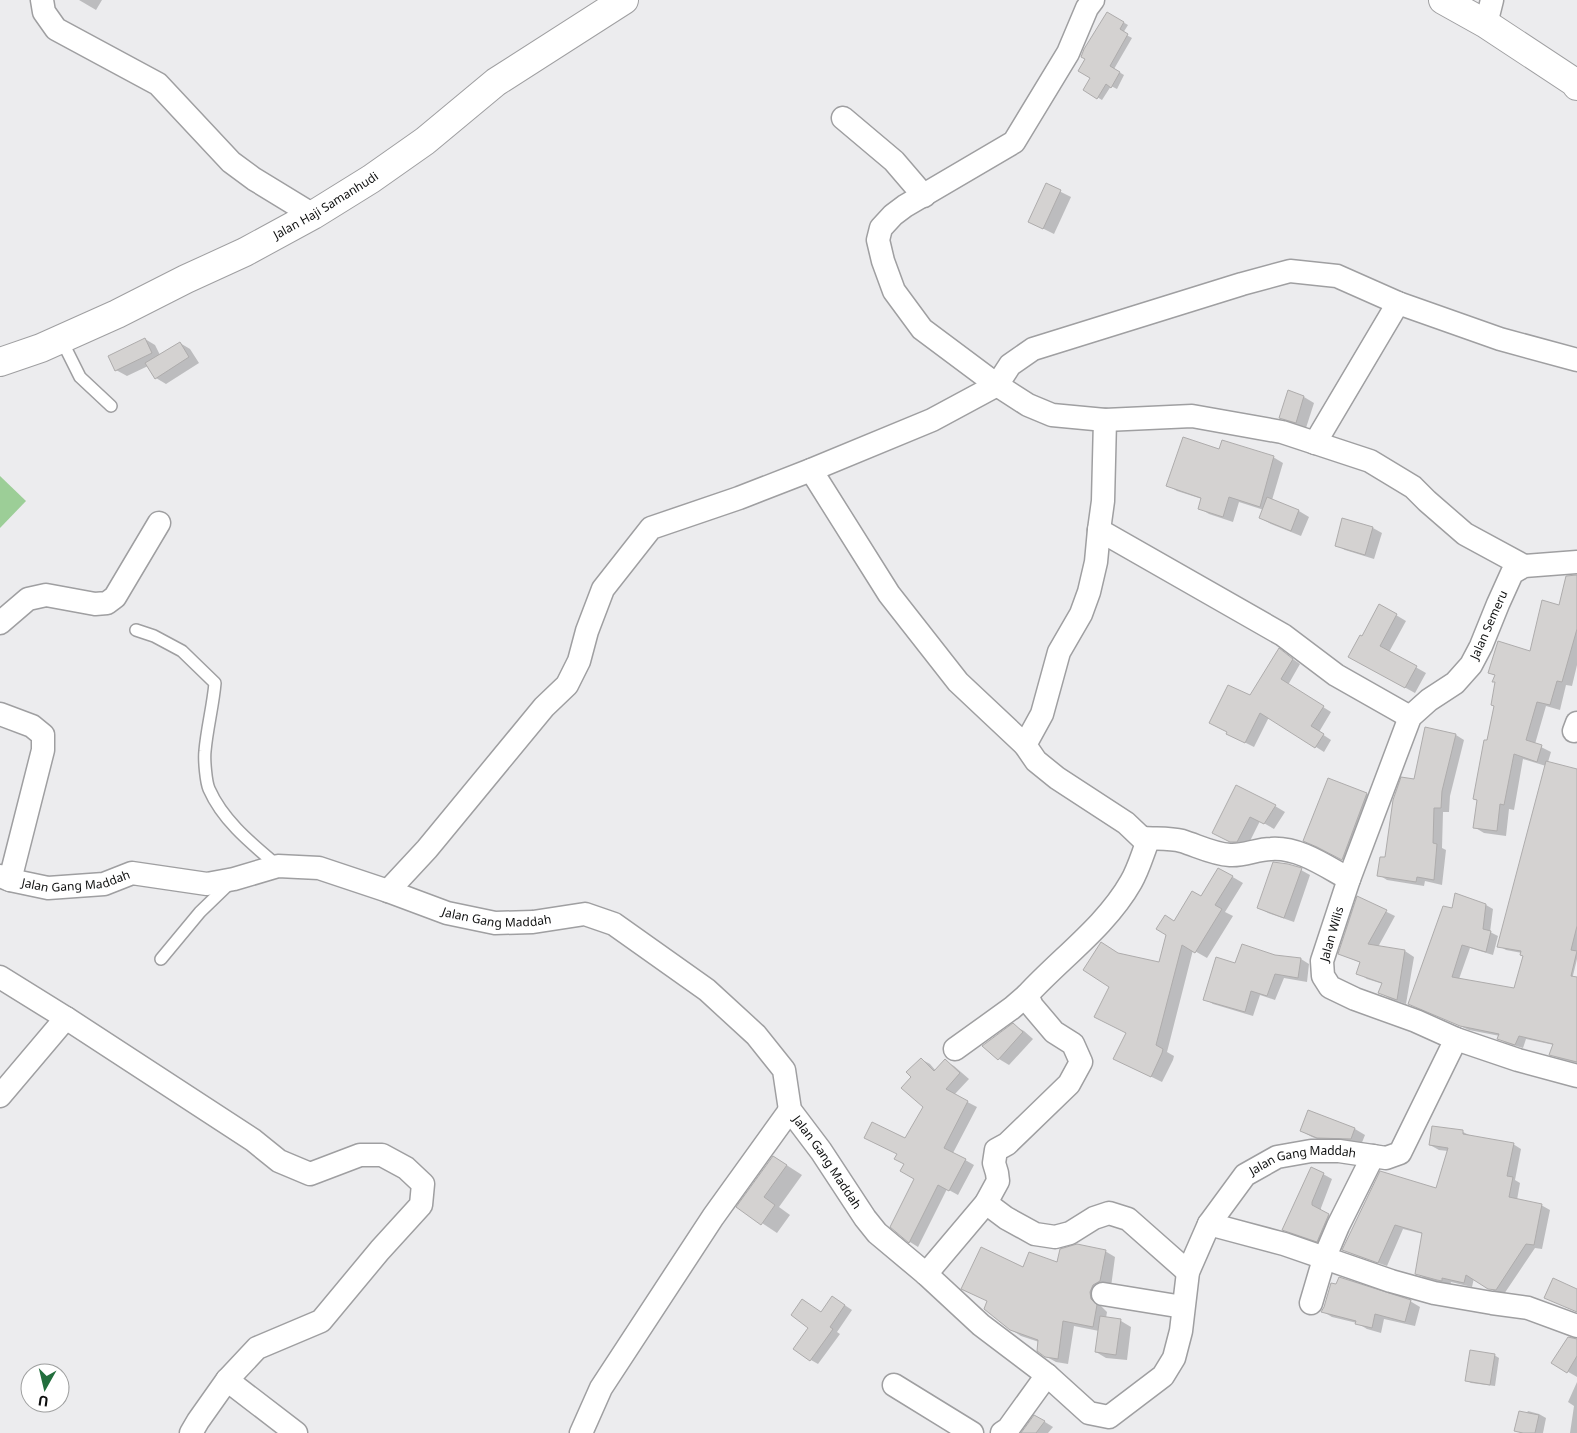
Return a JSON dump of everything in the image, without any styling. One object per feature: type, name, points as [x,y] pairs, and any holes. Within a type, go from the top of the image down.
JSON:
[{"type":"street","points":[[42,0],[44,12],[56,29],[158,84],[231,162],[254,179],[313,215]]},
{"type":"street","name":"Jalan Haji Samanhudi","points":[[0,362],[41,348],[117,314],[245,252],[313,215],[371,179],[425,140],[496,82],[624,0]]},
{"type":"street","points":[[1094,0],[1087,8],[1068,53],[1014,142],[899,211],[881,228],[878,240],[894,291],[922,329],[997,385],[1028,405],[1052,415],[1105,420],[1192,416],[1282,432],[1370,461],[1413,487],[1465,534],[1524,566],[1577,562]]},
{"type":"street","points":[[1443,0],[1489,12],[1577,86]]},
{"type":"street","points":[[844,118],[894,161],[924,196]]},
{"type":"street","points":[[388,891],[427,849],[544,707],[567,685],[579,661],[587,631],[603,589],[651,528],[739,498],[932,420],[997,385],[1010,365],[1033,349],[1242,284],[1290,271],[1338,276],[1398,303],[1500,339],[1577,360]]},
{"type":"street","points":[[1315,443],[1398,303]]},
{"type":"street","points":[[1026,745],[1042,714],[1059,652],[1081,614],[1089,592],[1096,562],[1103,501],[1105,420]]},
{"type":"street","points":[[811,470],[889,594],[958,682],[1026,745],[1036,761],[1057,778],[1126,823],[1148,843],[1131,882],[1115,905],[1092,930],[1027,995],[955,1049]]},
{"type":"street","points":[[0,623],[28,599],[46,595],[95,604],[107,603],[115,597],[159,523]]},
{"type":"street","points":[[1099,530],[1283,635],[1336,675],[1410,717]]},
{"type":"street","name":"Jalan Semeru","points":[[1410,717],[1429,700],[1455,683],[1472,665],[1512,573],[1524,566]]},
{"type":"street","points":[[0,714],[32,726],[42,735],[43,750],[5,878]]},
{"type":"street","name":"Jalan Wilis","points":[[1410,717],[1348,879],[1322,961],[1323,976],[1330,987],[1355,999],[1416,1021],[1456,1039],[1518,1060],[1577,1076]]},
{"type":"street","points":[[1144,838],[1180,840],[1201,848],[1229,855],[1243,855],[1257,850],[1287,849],[1307,857],[1348,879]]},
{"type":"street","name":"Jalan Gang Maddah","points":[[5,878],[48,888],[104,884],[132,873],[208,884],[234,879],[278,866],[319,868],[447,913],[495,923],[533,922],[585,914],[614,924],[707,990],[756,1035],[784,1070],[790,1110],[821,1151],[877,1233],[926,1274],[981,1325],[1047,1375],[1089,1413],[1109,1417],[1163,1376],[1174,1358],[1181,1330],[1182,1307],[1188,1272],[1209,1224],[1245,1174],[1277,1157],[1311,1151],[1339,1151],[1386,1158],[1400,1152],[1456,1039]]},
{"type":"street","points":[[0,977],[254,1140],[279,1161],[310,1174],[360,1155],[382,1155],[406,1168],[423,1184],[422,1205],[380,1250],[321,1321],[257,1348],[227,1380],[191,1433]]},
{"type":"street","points":[[926,1274],[986,1203],[998,1181],[994,1163],[996,1150],[1007,1144],[1069,1084],[1081,1062],[1073,1044],[1054,1032],[1032,1006],[1027,995]]},
{"type":"street","points":[[0,1096],[66,1018]]},
{"type":"street","points":[[581,1433],[606,1380],[713,1217],[790,1110]]},
{"type":"street","points":[[1311,1303],[1324,1259],[1338,1226],[1373,1156]]},
{"type":"street","points":[[986,1203],[1006,1218],[1035,1234],[1055,1237],[1070,1233],[1094,1218],[1109,1214],[1128,1219],[1188,1272]]},
{"type":"street","points":[[1209,1224],[1284,1244],[1391,1281],[1434,1293],[1528,1308],[1577,1326]]},
{"type":"street","points":[[1103,1294],[1182,1307]]},
{"type":"street","points":[[1002,1433],[1008,1429],[1047,1375]]},
{"type":"street","points":[[227,1380],[296,1433]]},
{"type":"street","points":[[894,1385],[972,1433]]},
{"type":"lane","points":[[61,339],[80,377],[111,406]]},
{"type":"lane","points":[[136,630],[154,636],[182,651],[215,683],[213,706],[204,753],[208,788],[223,813],[249,841],[278,866]]},
{"type":"lane","points":[[161,959],[200,912],[234,879]]},
{"type":"green space","points":[[0,476],[26,501],[0,528]]},
{"type":"building","points":[[1107,12],[1124,22],[1120,29],[1128,34],[1110,66],[1120,72],[1111,88],[1106,84],[1097,99],[1083,90],[1090,78],[1078,71],[1085,59],[1081,57],[1084,49]]},
{"type":"building","points":[[1046,183],[1061,190],[1043,229],[1028,222]]},
{"type":"building","points":[[145,338],[152,353],[115,371],[108,356]]},
{"type":"building","points":[[180,342],[189,357],[155,379],[145,363]]},
{"type":"building","points":[[1288,390],[1304,396],[1296,423],[1279,418]]},
{"type":"building","points":[[1183,437],[1219,449],[1222,440],[1274,456],[1260,507],[1229,497],[1223,517],[1198,509],[1201,498],[1166,486]]},
{"type":"building","points":[[1267,497],[1299,510],[1291,531],[1259,518]]},
{"type":"building","points":[[1342,518],[1373,527],[1365,555],[1335,546]]},
{"type":"building","points":[[1577,575],[1577,629],[1562,682],[1557,681],[1550,705],[1537,702],[1526,740],[1542,745],[1537,762],[1514,754],[1504,805],[1500,804],[1497,831],[1473,828],[1477,800],[1473,799],[1484,740],[1487,740],[1494,706],[1491,705],[1495,682],[1492,682],[1495,675],[1488,673],[1498,641],[1530,651],[1542,600],[1559,605],[1566,576]]},
{"type":"building","points":[[1379,604],[1397,614],[1380,646],[1417,666],[1405,688],[1348,657]]},
{"type":"building","points":[[1279,648],[1293,659],[1281,679],[1324,706],[1311,726],[1324,734],[1315,748],[1260,713],[1245,743],[1209,723],[1228,685],[1250,695]]},
{"type":"building","points":[[1425,727],[1456,734],[1442,791],[1441,808],[1434,808],[1433,843],[1437,844],[1434,880],[1417,877],[1416,882],[1377,876],[1380,857],[1385,857],[1393,800],[1401,777],[1414,779]]},
{"type":"building","points":[[1546,761],[1577,769],[1577,926],[1571,950],[1577,951],[1571,976],[1577,977],[1577,1062],[1549,1055],[1553,1044],[1519,1036],[1515,1045],[1497,1039],[1499,1034],[1460,1026],[1408,1004],[1443,906],[1452,908],[1455,893],[1486,904],[1483,929],[1491,931],[1486,952],[1462,945],[1452,977],[1514,988],[1523,956],[1520,955],[1521,951],[1497,947]]},
{"type":"building","points":[[1328,778],[1367,793],[1342,860],[1303,841]]},
{"type":"building","points":[[1236,785],[1276,805],[1264,824],[1250,817],[1237,842],[1230,842],[1212,833]]},
{"type":"building","points":[[1273,862],[1302,868],[1284,918],[1257,908]]},
{"type":"building","points":[[1218,868],[1233,876],[1215,905],[1222,909],[1195,953],[1182,945],[1156,1045],[1163,1049],[1151,1077],[1113,1059],[1126,1033],[1094,1017],[1109,987],[1083,970],[1101,942],[1118,953],[1159,962],[1166,935],[1156,929],[1165,915],[1174,921],[1192,891],[1201,896]]},
{"type":"building","points":[[1357,896],[1387,910],[1368,944],[1405,950],[1397,1000],[1378,993],[1382,983],[1356,974],[1360,962],[1338,954]]},
{"type":"building","points":[[1242,944],[1275,955],[1301,958],[1298,978],[1275,974],[1267,996],[1251,991],[1245,1012],[1203,1000],[1216,957],[1235,963]]},
{"type":"building","points":[[1013,1023],[1023,1032],[998,1060],[982,1046]]},
{"type":"building","points":[[921,1058],[934,1071],[945,1059],[960,1073],[946,1089],[968,1101],[944,1148],[966,1159],[949,1191],[938,1185],[909,1243],[890,1227],[914,1179],[900,1171],[904,1164],[894,1159],[897,1154],[864,1138],[872,1122],[905,1138],[923,1107],[901,1088],[911,1077],[906,1072]]},
{"type":"building","points":[[1308,1110],[1355,1128],[1351,1139],[1317,1138],[1300,1131]]},
{"type":"building","points":[[1432,1126],[1463,1130],[1463,1134],[1514,1143],[1507,1176],[1513,1177],[1509,1197],[1542,1204],[1534,1245],[1526,1244],[1496,1290],[1488,1289],[1466,1275],[1464,1283],[1442,1278],[1442,1281],[1415,1274],[1422,1233],[1395,1225],[1378,1263],[1342,1250],[1380,1171],[1436,1188],[1448,1148],[1429,1145]]},
{"type":"building","points":[[773,1156],[787,1165],[764,1197],[775,1205],[761,1225],[736,1207]]},
{"type":"building","points":[[1311,1167],[1324,1173],[1312,1205],[1329,1214],[1317,1242],[1282,1230]]},
{"type":"building","points":[[1077,1244],[1106,1250],[1100,1281],[1093,1285],[1090,1292],[1091,1299],[1097,1305],[1093,1327],[1063,1321],[1058,1359],[1045,1357],[1037,1351],[1038,1340],[1010,1330],[984,1309],[987,1301],[961,1289],[981,1247],[1023,1267],[1029,1252],[1057,1262],[1060,1249]]},
{"type":"building","points":[[1339,1277],[1411,1300],[1405,1322],[1375,1314],[1372,1328],[1355,1324],[1356,1321],[1321,1312],[1331,1283],[1336,1284]]},
{"type":"building","points":[[1553,1278],[1577,1289],[1577,1312],[1544,1298]]},
{"type":"building","points":[[832,1296],[845,1305],[830,1327],[833,1329],[810,1361],[793,1349],[808,1328],[791,1315],[802,1299],[821,1312]]},
{"type":"building","points":[[1100,1316],[1121,1319],[1116,1355],[1095,1352]]},
{"type":"building","points":[[1568,1337],[1577,1339],[1577,1356],[1567,1373],[1551,1363]]},
{"type":"building","points":[[1470,1350],[1495,1354],[1490,1385],[1465,1381]]},
{"type":"building","points":[[1519,1411],[1539,1415],[1535,1433],[1514,1431]]},
{"type":"building","points":[[1034,1415],[1045,1421],[1036,1433],[1021,1433]]}]
